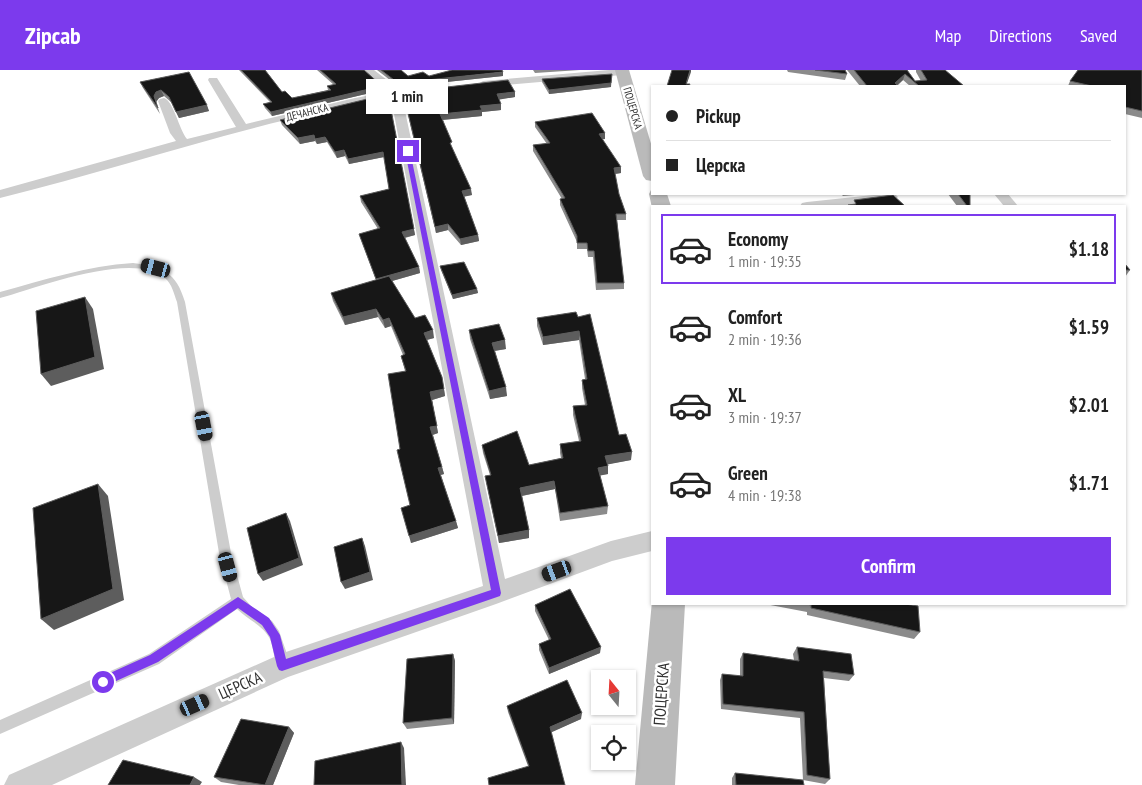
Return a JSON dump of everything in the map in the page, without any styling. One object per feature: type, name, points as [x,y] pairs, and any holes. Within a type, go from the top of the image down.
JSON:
[{"type":"main road","name":"ПОЦЕРСКА","points":[[622,71],[651,172]]},
{"type":"main road","name":"ПОЦЕРСКА","points":[[655,785],[668,605]]},
{"type":"street","points":[[368,70],[396,93],[496,593]]},
{"type":"street","points":[[475,84],[622,71]]},
{"type":"street","points":[[213,80],[243,128]]},
{"type":"street","name":"ДЕЧАНСКА","points":[[0,194],[184,143],[355,101],[396,93],[436,89]]},
{"type":"street","points":[[164,101],[176,133],[184,143]]},
{"type":"street","points":[[1002,195],[1010,205]]},
{"type":"street","points":[[810,205],[838,197],[891,197]]},
{"type":"street","name":"ЦЕРСКА","points":[[20,785],[50,776],[282,666],[496,593],[611,551],[651,541]]},
{"type":"lane","points":[[0,294],[70,275],[124,265],[142,265],[156,268],[167,275],[176,285],[183,312],[225,553],[238,602],[265,622],[275,635],[282,666]]},
{"type":"lane","points":[[0,727],[154,659],[238,602]]},
{"type":"building","points":[[241,70],[265,70],[282,92],[285,91],[292,98],[331,90],[327,86],[336,84],[320,70],[364,70],[382,86],[271,112],[263,104],[272,102]]},
{"type":"building","points":[[381,70],[401,70],[408,76],[423,72],[429,76],[452,70],[502,70],[503,72],[398,83]]},
{"type":"building","points":[[672,70],[690,70],[686,84],[690,85],[667,85]]},
{"type":"building","points":[[815,70],[845,70],[847,74]]},
{"type":"building","points":[[854,70],[907,70],[915,81],[927,80],[921,70],[945,70],[963,85],[918,85],[905,74],[895,83],[897,85],[866,85]]},
{"type":"building","points":[[1078,70],[1142,70],[1142,111],[1126,107],[1126,85],[1088,85],[1070,81]]},
{"type":"building","points":[[189,72],[207,105],[176,112],[169,97],[161,90],[156,92],[154,96],[158,108],[140,82]]},
{"type":"building","points":[[612,74],[611,83],[549,90],[542,79]]},
{"type":"building","points":[[508,80],[515,92],[497,94],[501,104],[480,106],[482,110],[440,114],[452,142],[450,143],[471,189],[462,191],[478,235],[460,239],[448,224],[435,227],[403,92]]},
{"type":"building","points":[[388,94],[414,229],[402,232],[419,267],[376,279],[359,234],[380,228],[360,196],[389,189],[383,152],[348,159],[344,150],[335,152],[325,137],[315,139],[314,135],[298,138],[280,120]]},
{"type":"building","points":[[592,113],[605,133],[599,134],[621,167],[614,168],[619,194],[626,214],[616,214],[624,283],[597,283],[594,251],[588,251],[587,243],[577,243],[577,236],[560,199],[565,198],[533,145],[550,143],[535,122]]},
{"type":"building","points":[[893,195],[904,205],[848,205],[856,204],[854,200]]},
{"type":"building","points":[[959,195],[970,195],[970,205],[966,205]]},
{"type":"building","points":[[464,262],[477,289],[452,295],[440,266]]},
{"type":"building","points":[[389,276],[415,318],[425,315],[433,330],[424,333],[442,377],[444,389],[430,392],[437,426],[430,427],[442,467],[438,468],[456,521],[409,536],[401,508],[410,505],[397,450],[400,449],[388,374],[406,371],[401,356],[405,354],[389,318],[383,320],[376,309],[343,317],[331,293]]},
{"type":"building","points":[[85,297],[95,357],[41,374],[36,311]]},
{"type":"building","points":[[576,312],[578,317],[590,314],[619,435],[626,434],[632,452],[605,456],[608,466],[598,468],[608,506],[560,513],[554,481],[520,488],[529,530],[498,536],[485,476],[491,475],[482,445],[517,431],[529,465],[563,458],[560,444],[581,441],[573,406],[587,405],[582,380],[587,379],[579,331],[543,337],[537,318]]},
{"type":"building","points":[[499,324],[505,340],[492,343],[506,387],[489,391],[469,330]]},
{"type":"building","points":[[98,484],[113,589],[41,619],[33,508]]},
{"type":"building","points":[[286,513],[299,558],[258,574],[247,528]]},
{"type":"building","points":[[362,538],[370,572],[341,582],[334,547]]},
{"type":"building","points":[[570,589],[601,647],[549,668],[539,644],[551,639],[535,605]]},
{"type":"building","points":[[811,605],[918,606],[920,632],[811,608]]},
{"type":"building","points":[[797,647],[851,654],[854,675],[823,671],[830,779],[807,775],[804,712],[723,704],[722,674],[743,676],[743,653],[799,661]]},
{"type":"building","points":[[453,654],[452,718],[403,723],[407,659]]},
{"type":"building","points":[[567,680],[582,713],[550,727],[565,785],[489,785],[488,778],[529,766],[507,706]]},
{"type":"building","points":[[241,719],[289,727],[265,785],[214,777]]},
{"type":"building","points":[[401,742],[402,785],[314,785],[315,761]]},
{"type":"building","points":[[123,760],[194,777],[190,785],[108,785]]},
{"type":"building","points":[[735,773],[803,780],[804,785],[736,785]]},
{"type":"route","points":[[103,682],[154,659],[198,631],[238,602],[265,622],[275,635],[282,666],[496,593],[408,151]]}]
